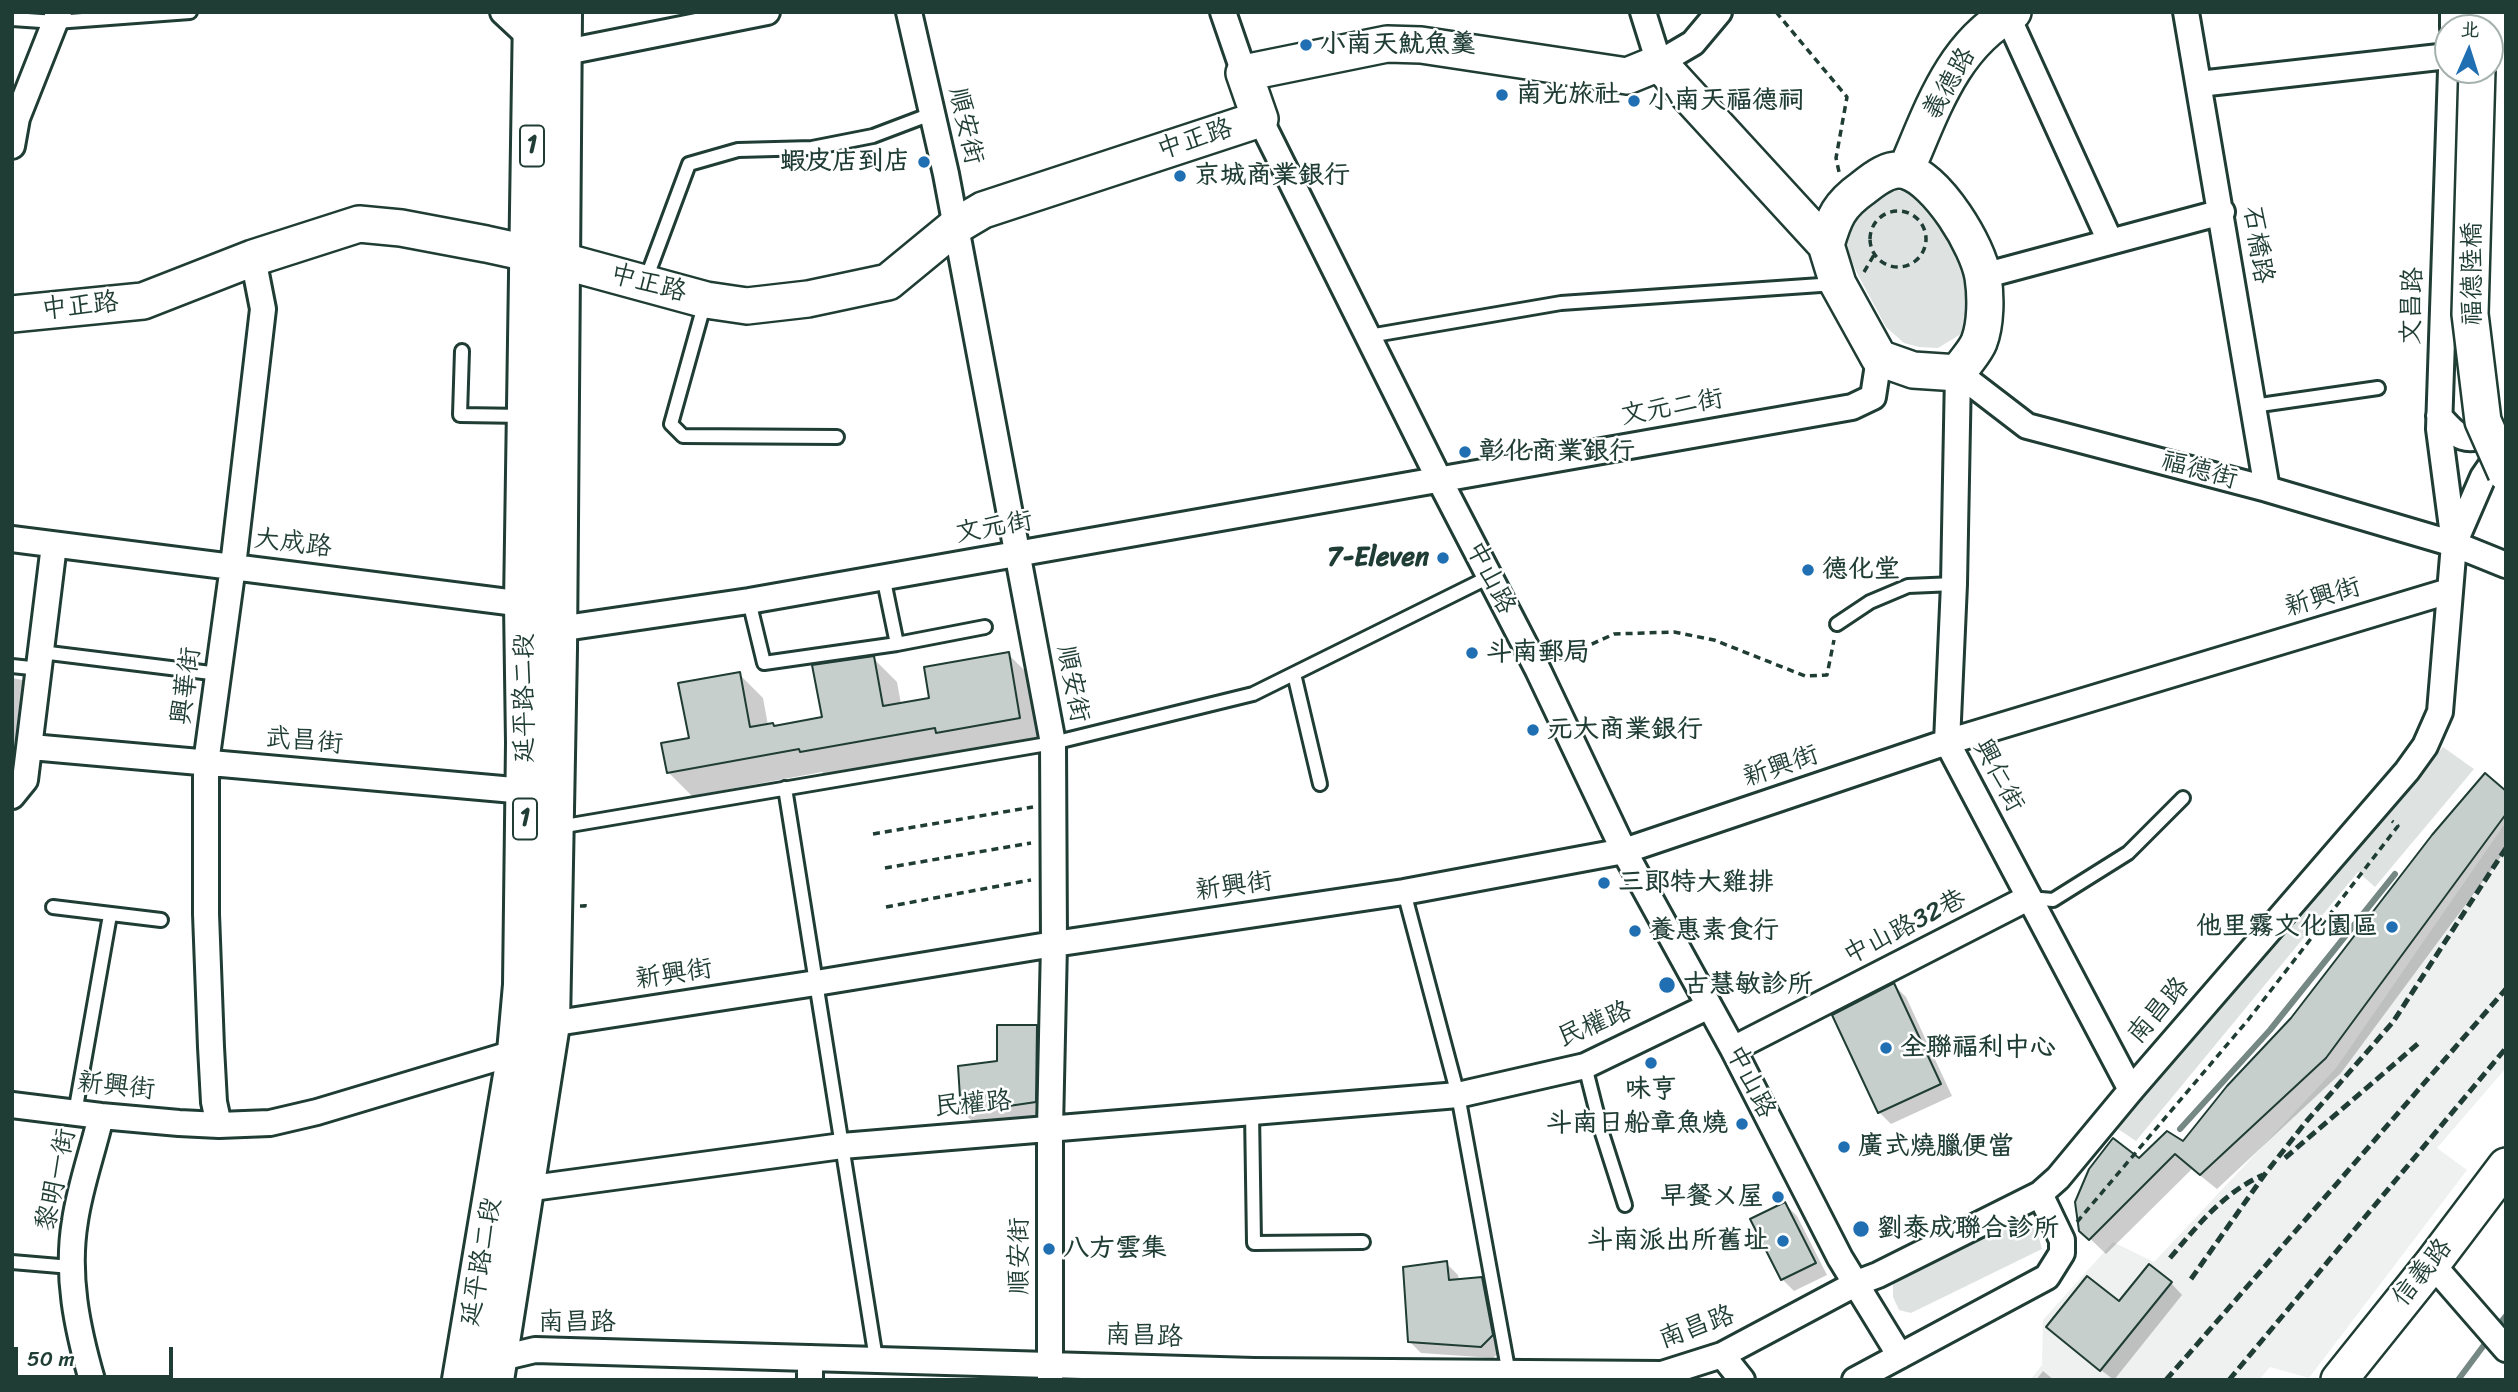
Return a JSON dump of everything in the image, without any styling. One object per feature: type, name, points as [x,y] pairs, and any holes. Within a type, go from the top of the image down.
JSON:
[{"type":"main road","name":"延平路二段","points":[[464,1380],[551,1024],[558,629],[545,257],[542,35],[562,12]]},
{"type":"main road","name":"義德路","points":[[1906,170],[1941,88],[1958,60],[1978,37],[2010,14]]},
{"type":"main road","points":[[1244,73],[1387,44],[1421,45],[1627,76],[1659,63],[1826,245],[1838,284],[1879,358],[1913,370],[1958,373],[1979,342],[1984,317],[1983,276],[1959,220],[1928,184],[1906,170],[1891,171],[1875,178],[1845,201],[1833,220],[1826,245]]},
{"type":"main road","name":"中山路","points":[[1244,73],[1260,119]]},
{"type":"main road","name":"福德陸橋","points":[[2477,84],[2470,314],[2483,421],[2506,473]]},
{"type":"main road","name":"中正路","points":[[12,314],[143,301],[253,258],[359,224],[401,228],[545,257],[706,300],[747,306],[808,299],[888,282],[956,226],[984,210],[1260,119]]},
{"type":"main road","name":"延平路二段","points":[[495,1369],[511,1186],[523,985],[524,604],[528,416],[545,257]]},
{"type":"main road","name":"信義路","points":[[2339,1380],[2506,1166]]},
{"type":"street","points":[[503,12],[542,35],[767,12]]},
{"type":"street","name":"順安街","points":[[909,12],[956,226],[1053,743],[1050,1372]]},
{"type":"street","name":"中山路","points":[[1223,12],[1244,73]]},
{"type":"street","points":[[1643,12],[1659,63],[1693,43],[1719,12]]},
{"type":"street","name":"石橋路","points":[[2186,12],[2267,489]]},
{"type":"street","points":[[2455,544],[2504,435],[2497,392],[2505,12]]},
{"type":"street","points":[[2010,14],[2110,241]]},
{"type":"street","points":[[12,146],[17,118],[58,17]]},
{"type":"street","points":[[2199,84],[2434,59]]},
{"type":"street","name":"文昌路","points":[[2451,84],[2439,416],[2445,484],[2455,544]]},
{"type":"street","name":"中山路","points":[[1260,119],[1439,479],[1538,670],[1624,851],[1733,1049],[1840,1258],[1900,1356]]},
{"type":"street","points":[[1983,276],[2222,212]]},
{"type":"street","name":"興華街","points":[[219,1125],[214,1102],[210,1034],[206,914],[206,763],[233,566],[263,309],[253,258]]},
{"type":"street","name":"文元二街","points":[[1439,479],[1852,407],[1873,397],[1879,358]]},
{"type":"street","name":"福德街","points":[[1958,373],[2027,426],[2267,489],[2455,544],[2506,565]]},
{"type":"street","name":"興仁街","points":[[1958,373],[1954,584],[1947,741],[2131,1090]]},
{"type":"street","points":[[2439,416],[2455,435],[2466,439],[2477,439],[2494,432],[2504,435]]},
{"type":"street","name":"文元街","points":[[558,629],[750,601],[1439,479]]},
{"type":"street","name":"大成路","points":[[12,539],[524,604],[558,629]]},
{"type":"street","name":"南昌路","points":[[464,1380],[535,1350],[810,1369],[876,1359],[1050,1372],[1659,1377],[1722,1355],[1857,1283],[2040,1194],[2058,1178],[2425,746],[2440,712],[2455,544]]},
{"type":"street","points":[[12,796],[25,780],[31,747],[54,545]]},
{"type":"street","name":"新興街","points":[[12,1105],[102,1116],[219,1125],[270,1123],[317,1112],[517,1052],[551,1024],[816,984],[1054,944],[1405,892],[1624,851],[1947,741],[2449,591]]},
{"type":"street","name":"武昌街","points":[[31,747],[525,791]]},
{"type":"street","points":[[525,791],[555,828]]},
{"type":"street","name":"中山路32巷","points":[[1733,1049],[2028,898]]},
{"type":"street","name":"民權路","points":[[511,1186],[842,1146],[1458,1095],[1585,1066],[1709,1006]]},
{"type":"street","name":"黎明一街","points":[[92,1380],[79,1334],[71,1267],[75,1220],[102,1116]]},
{"type":"street","points":[[1855,1380],[2048,1277],[2062,1253],[2062,1240],[2040,1194]]},
{"type":"street","points":[[2432,1264],[2506,1349]]},
{"type":"street","points":[[1722,1355],[1742,1380]]},
{"type":"lane","points":[[12,19],[190,12]]},
{"type":"lane","points":[[644,284],[689,164],[738,150],[812,148],[873,136],[931,114]]},
{"type":"lane","points":[[1369,336],[1561,303],[1838,284]]},
{"type":"lane","points":[[706,300],[671,424],[684,436],[837,438]]},
{"type":"lane","points":[[462,351],[460,415],[528,416]]},
{"type":"lane","points":[[2253,406],[2378,388]]},
{"type":"lane","points":[[883,576],[897,643]]},
{"type":"lane","points":[[555,828],[1053,743],[1253,694],[1489,577]]},
{"type":"lane","points":[[1837,624],[1870,602],[1908,586],[1954,584]]},
{"type":"lane","points":[[750,601],[764,663],[985,627]]},
{"type":"lane","points":[[12,666],[40,661],[219,674]]},
{"type":"lane","points":[[1294,674],[1320,784]]},
{"type":"lane","points":[[785,788],[876,1359]]},
{"type":"lane","points":[[2028,898],[2053,900],[2128,853],[2183,798]]},
{"type":"lane","points":[[1405,892],[1458,1095],[1509,1374]]},
{"type":"lane","points":[[53,907],[161,920]]},
{"type":"lane","points":[[75,1113],[110,915]]},
{"type":"lane","points":[[1585,1066],[1625,1206]]},
{"type":"lane","points":[[1252,1112],[1254,1243],[1363,1242]]},
{"type":"lane","points":[[12,1262],[71,1267]]},
{"type":"path","points":[[1776,12],[1847,97],[1836,158],[1845,201]]},
{"type":"path","points":[[1897,211],[1916,218],[1926,235],[1922,254],[1912,263],[1897,268],[1887,266],[1874,255],[1869,240],[1875,222],[1888,213],[1897,211]]},
{"type":"path","points":[[1538,670],[1614,634],[1674,632],[1714,640],[1805,676],[1827,675],[1837,624]]},
{"type":"path","points":[[873,834],[1054,804]]},
{"type":"path","points":[[2062,1240],[2248,1020],[2398,826],[2373,808]]},
{"type":"path","points":[[885,868],[1054,839]]},
{"type":"path","points":[[886,907],[1054,876]]},
{"type":"shaded area","points":[[1889,188],[1922,199],[1938,211],[1948,229],[1963,270],[1970,294],[1969,315],[1961,334],[1938,348],[1904,343],[1886,327],[1848,253],[1845,237],[1853,212]]},
{"type":"shaded area","points":[[2443,747],[2474,769],[2375,887],[2358,872],[2136,1141],[2115,1127]]},
{"type":"shaded area","points":[[2506,822],[2506,1068],[2437,1148],[2467,1170],[2309,1378],[2270,1367],[2259,1380],[2030,1380],[2042,1365],[2043,1320],[2113,1242],[2154,1262],[2336,1068]]},
{"type":"shaded area","points":[[2013,1219],[2023,1219],[2037,1231],[2042,1249],[1911,1313],[1899,1310],[1893,1297],[1893,1276]]},
{"type":"building","points":[[1009,652],[1020,718],[936,733],[935,728],[800,752],[799,749],[667,773],[661,743],[689,738],[678,683],[740,672],[750,727],[773,723],[774,726],[822,717],[812,665],[874,656],[883,706],[929,698],[924,667]]},
{"type":"building","name":"他里霧文化園區","points":[[2485,773],[2506,791],[2506,814],[2326,1058],[2200,1175],[2175,1154],[2089,1240],[2079,1231],[2075,1202],[2089,1169],[2113,1138],[2139,1158],[2167,1131],[2183,1141],[2227,1086],[2291,1018],[2432,835]]},
{"type":"building","name":"全聯福利中心","points":[[1894,983],[1941,1084],[1878,1113],[1832,1015]]},
{"type":"building","points":[[997,1025],[1037,1025],[1036,1102],[961,1113],[958,1066],[997,1061]]},
{"type":"building","name":"斗南派出所舊址","points":[[1785,1202],[1816,1263],[1781,1280],[1750,1219]]},
{"type":"building","points":[[1447,1261],[1449,1280],[1482,1277],[1493,1335],[1481,1347],[1408,1342],[1403,1267]]},
{"type":"building","points":[[2149,1264],[2172,1282],[2100,1371],[2046,1327],[2087,1276],[2119,1301]]},
{"type":"waterway","points":[[2180,1129],[2270,1030],[2395,874]]},
{"type":"waterway","points":[[2496,1328],[2506,1316]]},
{"type":"waterway","points":[[2458,1380],[2490,1337]]},
{"type":"railway","points":[[2191,1279],[2265,1174],[2305,1123],[2393,1022],[2506,848]]},
{"type":"railway","points":[[2166,1380],[2506,989]]},
{"type":"railway","points":[[2285,1158],[2420,1042]]},
{"type":"railway","points":[[2229,1380],[2506,1048]]},
{"type":"railway","points":[[2170,1258],[2223,1200],[2263,1175]]},
{"type":"place","name":"小南天魷魚羹","points":[[1306,45]]},
{"type":"place","name":"南光旅社","points":[[1502,95]]},
{"type":"place","name":"小南天福德祠","points":[[1634,101]]},
{"type":"place","name":"蝦皮店到店","points":[[924,162]]},
{"type":"place","name":"京城商業銀行","points":[[1180,176]]},
{"type":"place","name":"彰化商業銀行","points":[[1465,452]]},
{"type":"place","name":"7-Eleven","points":[[1443,558]]},
{"type":"place","name":"德化堂","points":[[1808,570]]},
{"type":"place","name":"斗南郵局","points":[[1472,653]]},
{"type":"place","name":"元大商業銀行","points":[[1533,730]]},
{"type":"place","name":"三郎特大雞排","points":[[1604,883]]},
{"type":"place","name":"他里霧文化園區","points":[[2392,927]]},
{"type":"place","name":"養惠素食行","points":[[1635,931]]},
{"type":"place","name":"古慧敏診所","points":[[1667,985]]},
{"type":"place","name":"全聯福利中心","points":[[1886,1048]]},
{"type":"place","name":"味亨","points":[[1651,1063]]},
{"type":"place","name":"斗南日船章魚燒","points":[[1742,1124]]},
{"type":"place","name":"廣式燒臘便當","points":[[1844,1147]]},
{"type":"place","name":"早餐ㄨ屋","points":[[1778,1197]]},
{"type":"place","name":"劉泰成聯合診所","points":[[1861,1229]]},
{"type":"place","name":"斗南派出所舊址","points":[[1783,1241]]},
{"type":"place","name":"八方雲集","points":[[1049,1249]]}]
